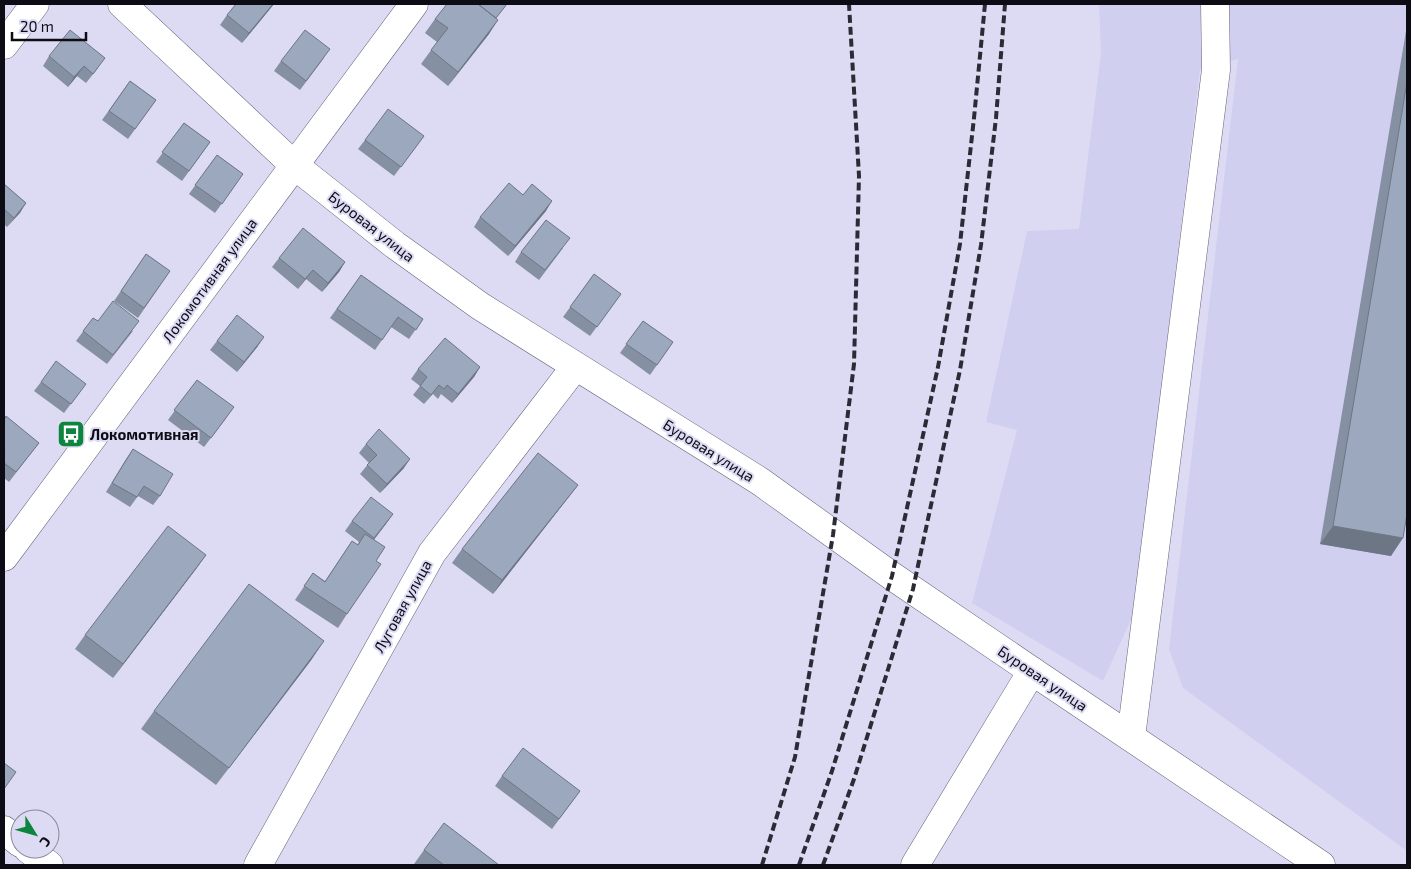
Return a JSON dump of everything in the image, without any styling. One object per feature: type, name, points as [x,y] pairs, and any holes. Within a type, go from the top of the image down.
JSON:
[{"type":"street","points":[[4,45],[35,4]]},
{"type":"street","name":"Буровая улица","points":[[122,4],[294,165],[402,250],[480,306],[760,482],[833,535],[1032,672],[1321,865]]},
{"type":"street","name":"Локомотивная улица","points":[[4,557],[414,4]]},
{"type":"street","points":[[1131,737],[1216,70],[1216,4]]},
{"type":"street","name":"Луговая улица","points":[[258,865],[432,552],[575,367]]},
{"type":"street","points":[[915,865],[1032,672]]},
{"type":"shaded area","points":[[1099,4],[1407,4],[1407,851],[1183,688],[1169,649],[1238,59],[1200,69],[1135,611],[1103,681],[972,603],[1017,430],[986,422],[1027,231],[1079,229],[1101,53]]},
{"type":"building","points":[[236,4],[273,4],[249,33],[227,15]]},
{"type":"building","points":[[447,4],[478,4],[498,20],[458,72],[431,50],[448,28],[435,19]]},
{"type":"building","points":[[478,4],[507,4],[496,18]]},
{"type":"building","points":[[70,30],[105,58],[93,74],[84,66],[74,77],[49,56]]},
{"type":"building","points":[[305,30],[330,49],[306,81],[281,61]]},
{"type":"building","points":[[130,81],[156,100],[135,129],[109,111]]},
{"type":"building","points":[[1407,82],[1407,514],[1403,538],[1333,526]]},
{"type":"building","points":[[388,109],[424,136],[401,167],[365,140]]},
{"type":"building","points":[[184,123],[210,142],[189,171],[162,152]]},
{"type":"building","points":[[217,155],[243,174],[222,204],[195,185]]},
{"type":"building","points":[[509,183],[523,195],[532,184],[552,201],[515,246],[480,217]]},
{"type":"building","points":[[4,184],[26,203],[14,218],[4,209]]},
{"type":"building","points":[[546,220],[570,238],[545,270],[521,252]]},
{"type":"building","points":[[303,228],[345,262],[328,283],[313,270],[305,279],[279,258]]},
{"type":"building","points":[[146,254],[170,271],[144,308],[121,291]]},
{"type":"building","points":[[594,274],[621,294],[597,327],[570,307]]},
{"type":"building","points":[[361,275],[423,319],[416,330],[398,317],[382,340],[337,309]]},
{"type":"building","points":[[113,301],[139,321],[113,355],[83,331],[93,318],[98,321]]},
{"type":"building","points":[[237,315],[264,337],[244,362],[217,341]]},
{"type":"building","points":[[643,321],[673,342],[657,365],[626,344]]},
{"type":"building","points":[[445,338],[480,367],[458,394],[447,385],[444,389],[439,385],[431,395],[420,386],[427,377],[418,369]]},
{"type":"building","points":[[56,361],[86,384],[71,404],[41,382]]},
{"type":"building","points":[[197,380],[234,407],[211,438],[174,410]]},
{"type":"building","points":[[6,416],[39,443],[16,472],[4,463],[4,420]]},
{"type":"building","points":[[379,429],[410,459],[387,484],[367,465],[377,455],[366,444]]},
{"type":"building","points":[[133,449],[173,474],[160,496],[144,486],[137,497],[112,483]]},
{"type":"building","points":[[538,453],[578,485],[502,580],[462,549]]},
{"type":"building","points":[[371,497],[393,514],[374,538],[352,521]]},
{"type":"building","points":[[168,526],[206,555],[123,664],[85,635]]},
{"type":"building","points":[[365,534],[385,547],[376,561],[381,564],[347,614],[304,586],[313,573],[325,582],[352,541],[358,545]]},
{"type":"building","points":[[249,584],[324,641],[229,768],[154,711]]},
{"type":"building","points":[[523,748],[580,791],[559,819],[502,776]]},
{"type":"building","points":[[4,763],[16,772],[4,789]]},
{"type":"building","points":[[444,823],[499,865],[444,865],[424,850]]},
{"type":"railway","points":[[762,865],[795,757],[833,535],[854,364],[859,176],[849,4]]},
{"type":"railway","points":[[799,865],[832,771],[892,576],[938,367],[960,244],[985,4]]},
{"type":"railway","points":[[823,865],[854,779],[913,589],[960,370],[981,245],[996,118],[1005,4]]},
{"type":"place","name":"Локомотивная","points":[[71,434]]}]
